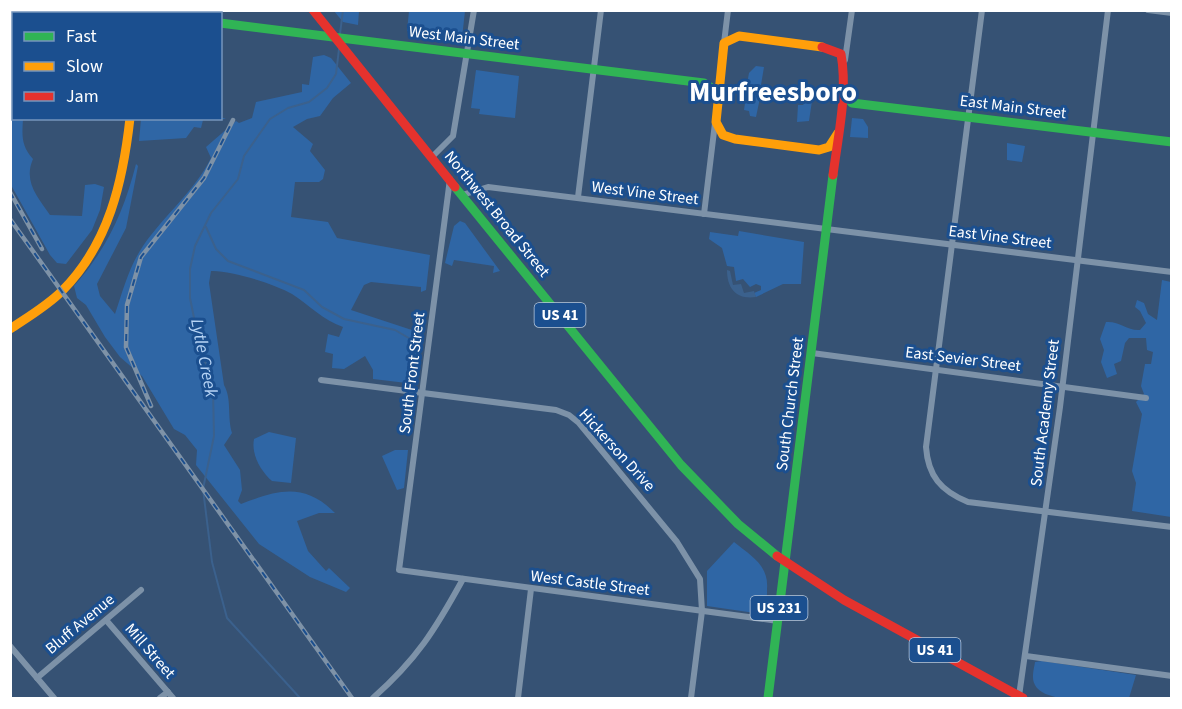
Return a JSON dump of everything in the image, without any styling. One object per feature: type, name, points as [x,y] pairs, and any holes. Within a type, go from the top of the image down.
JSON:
[{"type":"street","points":[[117,10],[133,12]]},
{"type":"street","name":"Northwest Broad Street","points":[[313,10],[702,490],[785,562]]},
{"type":"street","points":[[432,157],[453,136],[474,10]]},
{"type":"street","points":[[578,197],[601,10]]},
{"type":"street","points":[[704,214],[729,10]]},
{"type":"street","points":[[839,113],[852,10]]},
{"type":"street","points":[[982,10],[926,447],[927,464],[934,478],[952,495],[968,502],[1172,527]]},
{"type":"street","name":"South Academy Street","points":[[1021,697],[1079,260],[1108,10]]},
{"type":"street","points":[[1148,10],[1172,13]]},
{"type":"street","name":"West Main Street","points":[[222,23],[704,83]]},
{"type":"street","points":[[724,43],[739,36],[829,48],[841,54],[844,67]]},
{"type":"street","points":[[719,98],[713,89],[704,83],[722,71]]},
{"type":"street","points":[[839,113],[852,103],[842,90]]},
{"type":"street","name":"East Main Street","points":[[852,103],[1172,142]]},
{"type":"street","name":"South Church Street","points":[[768,699],[812,353],[839,113]]},
{"type":"street","points":[[10,329],[68,284],[104,232],[118,198],[125,166],[130,120]]},
{"type":"street","points":[[716,122],[723,135],[735,139],[819,150],[829,147],[838,133]]},
{"type":"street","name":"South Front Street","points":[[399,570],[450,179]]},
{"type":"street","name":"West Vine Street","points":[[462,195],[489,187],[825,229]]},
{"type":"street","name":"East Vine Street","points":[[825,229],[1172,272]]},
{"type":"street","name":"East Sevier Street","points":[[812,353],[1063,385],[1146,398]]},
{"type":"street","name":"Hickerson Drive","points":[[321,380],[422,391],[556,410],[569,415],[632,485],[692,563],[700,579],[702,611],[691,699]]},
{"type":"street","name":"US 41","points":[[785,562],[848,603],[1021,697]]},
{"type":"street","name":"West Castle Street","points":[[399,570],[778,621]]},
{"type":"street","points":[[373,699],[404,672],[432,635],[463,579]]},
{"type":"street","points":[[518,699],[531,589]]},
{"type":"street","name":"Bluff Avenue","points":[[37,678],[141,590]]},
{"type":"street","name":"Mill Street","points":[[106,620],[173,699]]},
{"type":"street","points":[[10,646],[54,699]]},
{"type":"street","points":[[1026,656],[1172,676]]},
{"type":"street","points":[[160,699],[168,692]]},
{"type":"shaded area","points":[[334,11],[359,11],[358,25],[343,22]]},
{"type":"shaded area","points":[[409,11],[465,11],[462,38],[407,31]]},
{"type":"shaded area","points":[[324,55],[331,58],[351,83],[333,98],[320,116],[307,119],[293,127],[313,144],[310,151],[325,170],[323,179],[319,182],[295,182],[291,217],[328,222],[337,238],[430,255],[426,290],[421,292],[421,287],[371,282],[364,285],[351,310],[421,333],[415,384],[373,379],[373,370],[365,356],[344,369],[332,368],[333,354],[325,352],[328,334],[339,337],[343,327],[284,290],[252,278],[219,271],[211,271],[209,283],[232,433],[224,445],[240,470],[242,490],[238,501],[241,504],[267,495],[290,492],[301,493],[324,503],[335,513],[319,513],[297,521],[308,551],[326,571],[329,568],[350,588],[346,592],[310,577],[259,544],[196,465],[197,450],[185,435],[174,429],[142,376],[120,357],[105,337],[86,305],[77,298],[74,286],[96,258],[113,229],[126,198],[136,164],[138,166],[126,228],[97,284],[100,296],[115,314],[138,254],[196,182],[211,158],[206,147],[236,121],[239,123],[252,118],[256,102],[302,92],[302,84],[309,85],[313,57]]},
{"type":"shaded area","points":[[756,66],[764,67],[761,85],[755,89],[747,84],[749,73]]},
{"type":"shaded area","points":[[476,70],[519,76],[515,118],[479,114],[480,109],[471,108]]},
{"type":"shaded area","points":[[11,73],[12,120],[23,120],[24,145],[33,159],[30,167],[31,182],[50,215],[82,216],[85,185],[95,184],[104,187],[100,210],[92,230],[66,264],[57,263],[50,255],[11,185]]},
{"type":"shaded area","points":[[753,93],[760,98],[756,117],[750,116],[749,111],[744,110],[746,96]]},
{"type":"shaded area","points":[[807,100],[812,101],[809,121],[797,122],[798,105],[803,105]]},
{"type":"shaded area","points":[[852,118],[863,119],[868,127],[868,138],[850,137]]},
{"type":"shaded area","points":[[141,120],[203,120],[201,128],[194,127],[186,138],[139,141]]},
{"type":"shaded area","points":[[1007,143],[1025,146],[1022,162],[1007,160]]},
{"type":"shaded area","points":[[460,221],[465,223],[500,271],[493,273],[494,266],[454,260],[452,266],[445,263],[454,226]]},
{"type":"shaded area","points":[[739,231],[804,242],[801,284],[783,284],[756,297],[754,293],[761,290],[761,286],[756,284],[750,287],[743,279],[736,281],[734,267],[727,266],[722,248],[709,239],[710,232],[738,236]]},
{"type":"shaded area","points":[[727,270],[730,271],[733,285],[741,284],[744,293],[754,291],[756,297],[743,297],[734,292],[727,277]]},
{"type":"shaded area","points":[[1162,280],[1171,282],[1171,517],[1132,511],[1136,483],[1132,471],[1142,414],[1136,402],[1144,394],[1141,386],[1145,364],[1151,364],[1153,352],[1147,350],[1146,338],[1129,338],[1125,343],[1121,361],[1114,364],[1117,374],[1107,378],[1101,362],[1104,350],[1100,339],[1106,322],[1140,330],[1146,323],[1140,311],[1135,307],[1137,300],[1144,303],[1148,314],[1157,320]]},
{"type":"shaded area","points":[[269,432],[296,438],[291,483],[272,481],[258,462],[254,451],[254,439]]},
{"type":"shaded area","points":[[395,450],[408,450],[404,488],[397,490],[382,456]]},
{"type":"shaded area","points":[[734,542],[758,562],[765,574],[767,598],[762,611],[755,613],[707,606],[707,571]]},
{"type":"shaded area","points":[[1042,661],[1136,675],[1129,698],[1064,698],[1041,692],[1035,685],[1033,676],[1035,662]]},
{"type":"waterway","name":"Lytle Creek","points":[[340,34],[343,10]]},
{"type":"waterway","name":"Lytle Creek","points":[[300,698],[227,618],[212,562],[203,489],[214,436],[213,390],[190,298],[190,269],[195,246],[211,213],[238,179],[244,156],[270,119],[288,108],[309,102],[327,88],[336,74],[339,49]]},
{"type":"waterway","points":[[206,227],[216,249],[228,261],[304,290],[322,307],[344,319],[395,330],[419,344]]},
{"type":"railway","points":[[151,406],[126,347],[127,305],[141,257],[204,178],[233,120]]},
{"type":"railway","points":[[10,192],[42,249]]},
{"type":"railway","points":[[10,219],[352,698]]},
{"type":"traffic: fast","points":[[222,23],[704,83],[713,89],[719,98]]},
{"type":"traffic: fast","points":[[841,90],[852,103],[1172,142]]},
{"type":"traffic: fast","points":[[785,562],[833,175]]},
{"type":"traffic: fast","points":[[455,187],[681,465],[738,524],[777,556]]},
{"type":"traffic: fast","points":[[768,698],[785,562]]},
{"type":"traffic: slow","points":[[822,47],[739,36],[724,43],[716,122],[723,135],[735,139],[819,150],[829,147],[838,133]]},
{"type":"traffic: slow","points":[[10,329],[62,291],[91,253],[102,232],[118,188],[130,120]]},
{"type":"traffic: jam","points":[[313,10],[455,187]]},
{"type":"traffic: jam","points":[[822,47],[841,54],[843,69],[842,114],[833,175]]},
{"type":"traffic: jam","points":[[777,556],[844,600],[1023,698]]},
{"type":"district","name":"Murfreesboro","points":[[773,92]]}]
